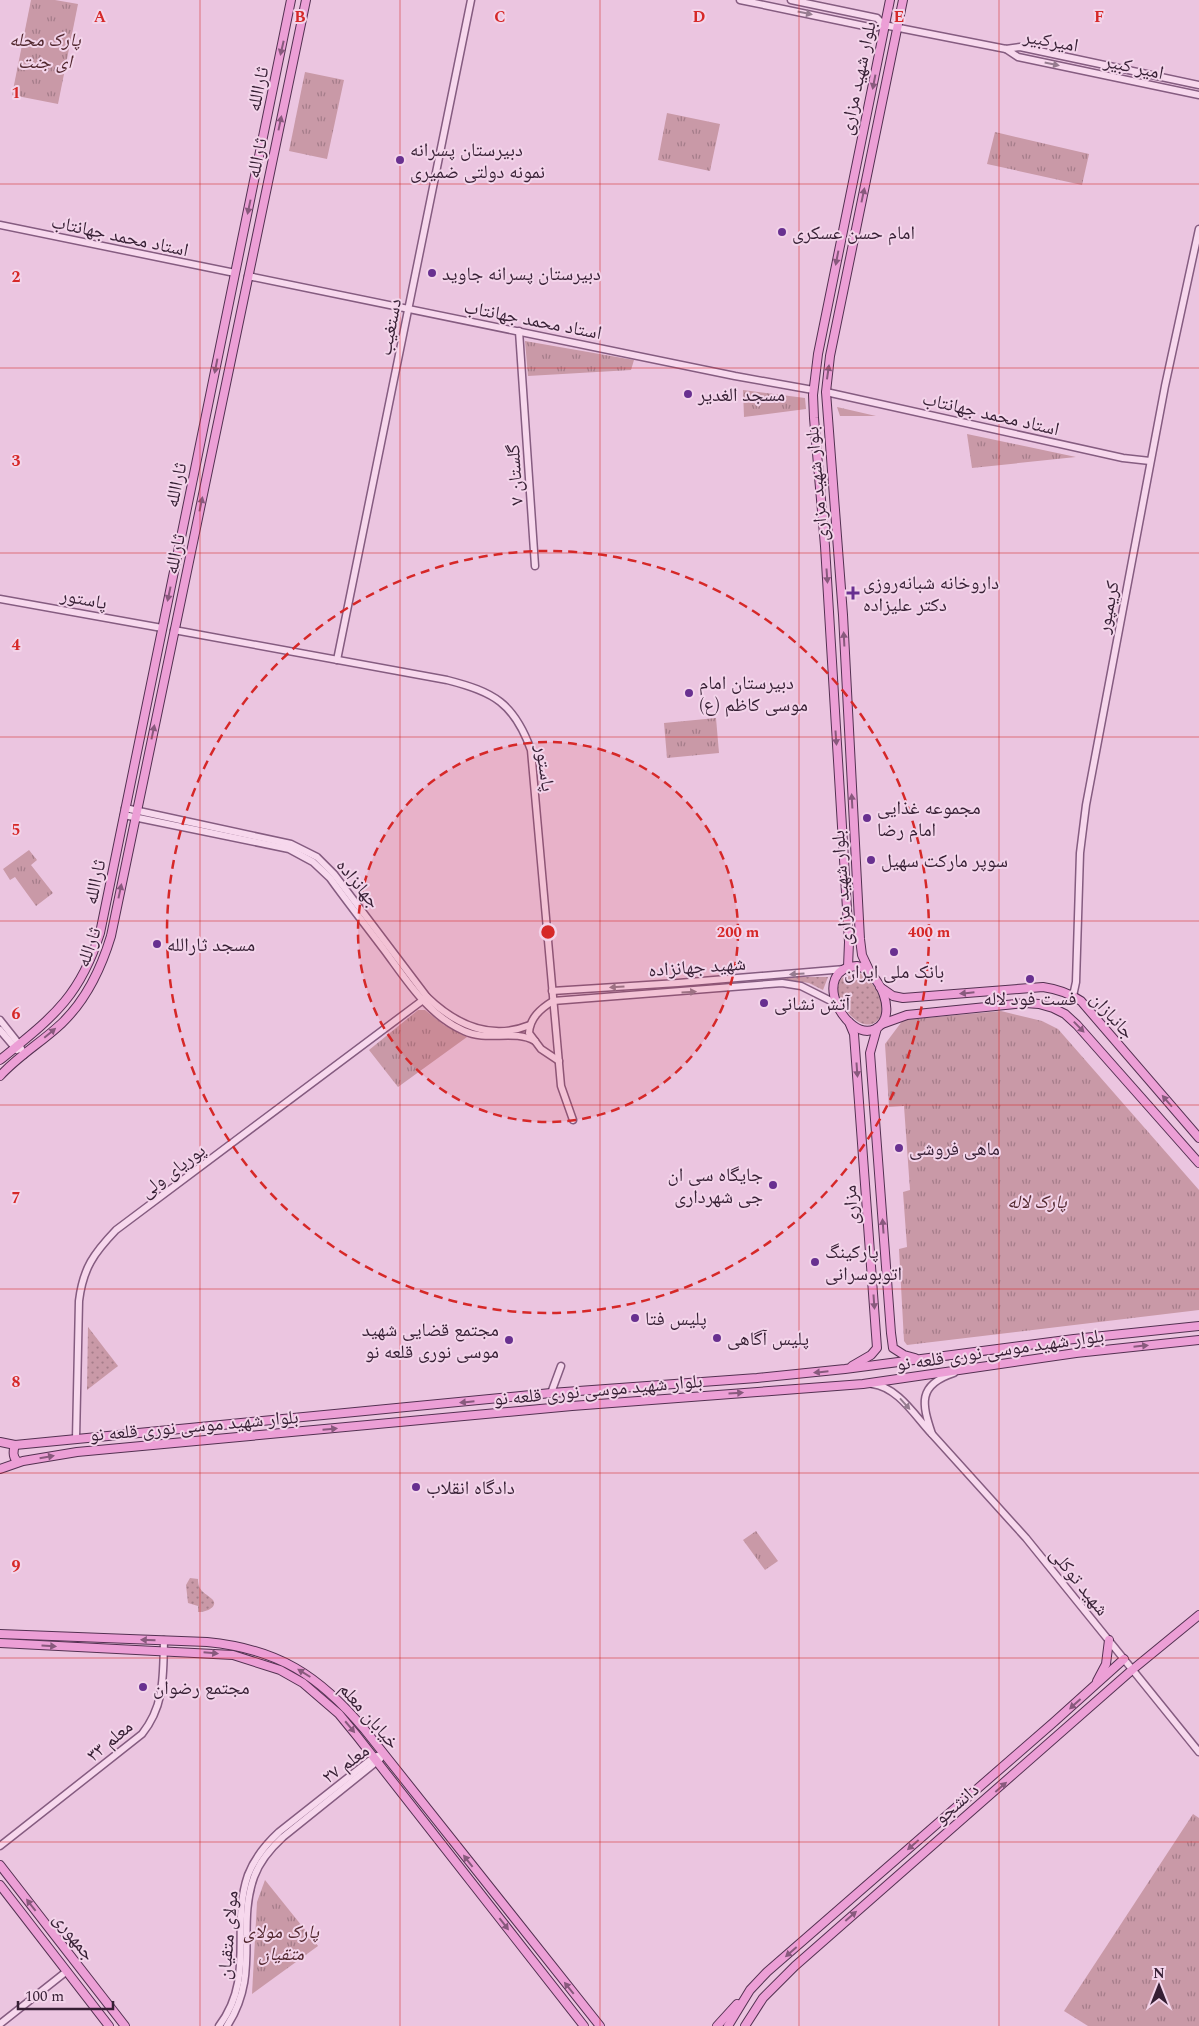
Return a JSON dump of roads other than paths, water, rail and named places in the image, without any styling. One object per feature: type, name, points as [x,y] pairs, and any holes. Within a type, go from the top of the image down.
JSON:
[{"type":"main road","name":"ثاراالله","points":[[0,1060],[54,1015],[68,999],[80,982],[92,958],[100,933],[291,0]]},
{"type":"main road","name":"ثارالله","points":[[0,1076],[62,1023],[77,1006],[90,988],[111,936],[306,0]]},
{"type":"main road","name":"بلوار شهید مزاری","points":[[847,968],[849,942],[813,390],[832,281],[890,0]]},
{"type":"main road","name":"بلوار شهید مزاری","points":[[869,970],[862,955],[860,938],[846,685],[826,392],[830,356],[903,0]]},
{"type":"main road","points":[[235,273],[248,276]]},
{"type":"main road","points":[[832,281],[845,283]]},
{"type":"main road","points":[[162,628],[174,630]]},
{"type":"main road","points":[[833,686],[846,685]]},
{"type":"main road","points":[[880,1026],[865,1032],[858,1030],[837,1004],[833,985],[835,978],[847,968],[862,967],[869,970],[877,979],[886,1002],[887,1010],[880,1026],[872,1043],[870,1058],[893,1348]]},
{"type":"main road","name":"جانبازان","points":[[880,987],[893,996],[903,998],[1043,987],[1056,989],[1073,996],[1081,1001],[1199,1138]]},
{"type":"main road","name":"جانبازان","points":[[880,1026],[907,1015],[1011,1004],[1040,1004],[1053,1008],[1065,1014],[1077,1025],[1199,1164]]},
{"type":"main road","name":"مزاری","points":[[850,1022],[854,1034],[877,1348]]},
{"type":"main road","name":"بلوار شهید موسی نوری قلعه نو","points":[[0,1442],[15,1445],[551,1393],[695,1384],[845,1369],[1074,1339],[1199,1326]]},
{"type":"main road","points":[[1074,1339],[1076,1353]]},
{"type":"main road","name":"بلوار شهید موسی نوری قلعه نو","points":[[0,1469],[18,1462],[77,1452],[572,1406],[863,1384],[1076,1353],[1199,1340]]},
{"type":"main road","points":[[845,1369],[860,1362],[877,1348],[886,1350],[893,1348],[904,1355],[922,1359]]},
{"type":"main road","points":[[15,1445],[13,1453],[18,1462]]},
{"type":"main road","name":"دانشجو","points":[[745,2026],[763,1998],[794,1966],[1132,1670],[1199,1615]]},
{"type":"main road","name":"خیابان معلم","points":[[0,1634],[164,1640],[235,1645],[284,1661],[308,1675],[346,1707],[600,2026]]},
{"type":"main road","points":[[1096,1684],[1106,1664],[1109,1640]]},
{"type":"main road","name":"خیابان معلم","points":[[0,1643],[233,1655],[280,1670],[303,1683],[338,1714],[376,1760],[584,2026]]},
{"type":"main road","name":"دانشجو","points":[[728,2026],[750,1990],[767,1972],[1124,1659]]},
{"type":"main road","name":"جمهوری","points":[[0,1865],[125,2026]]},
{"type":"main road","name":"جمهوری","points":[[1,1890],[109,2026]]},
{"type":"main road","points":[[717,2026],[750,1990]]},
{"type":"street","name":"دستغیب","points":[[337,660],[471,0]]},
{"type":"street","points":[[740,0],[874,28],[884,25],[897,28]]},
{"type":"street","points":[[791,0],[877,18],[884,25]]},
{"type":"street","name":"امیرکبیر","points":[[897,28],[1006,50],[1020,47],[1199,85]]},
{"type":"street","name":"امیر کبیر","points":[[1006,50],[1018,57],[1199,95]]},
{"type":"street","name":"استاد محمد جهانتاب","points":[[0,225],[235,273]]},
{"type":"street","name":"کریمپور","points":[[1073,996],[1076,982],[1080,853],[1086,805],[1150,461],[1199,229]]},
{"type":"street","name":"استاد محمد جهانتاب","points":[[248,276],[735,376],[813,390]]},
{"type":"street","name":"گلستان ۷","points":[[519,331],[535,566]]},
{"type":"street","name":"استاد محمد جهانتاب","points":[[826,392],[1123,458],[1150,461]]},
{"type":"street","name":"پاستور","points":[[0,599],[162,628]]},
{"type":"street","name":"پاستور","points":[[174,630],[448,680],[472,686],[497,698],[509,708],[525,732],[531,750],[561,1086],[573,1120]]},
{"type":"street","name":"جهانزاده","points":[[125,811],[291,844],[317,857],[334,874],[425,999],[441,1018],[470,1034],[489,1037],[525,1036],[535,1041]]},
{"type":"street","name":"شهید جهانزاده","points":[[552,992],[847,968]]},
{"type":"street","points":[[740,978],[741,987]]},
{"type":"street","name":"شهید جهانزاده","points":[[553,1002],[782,983],[808,989],[837,1004]]},
{"type":"street","name":"جهانزاده","points":[[425,999],[459,1022],[473,1028],[495,1031],[521,1029],[530,1025]]},
{"type":"street","name":"پوریای ولی","points":[[76,1438],[81,1284],[86,1267],[100,1247],[116,1230],[425,999]]},
{"type":"street","points":[[553,1002],[542,1008],[530,1025],[529,1033],[541,1048],[559,1061]]},
{"type":"street","points":[[0,1020],[24,1055]]},
{"type":"street","points":[[0,1030],[17,1046]]},
{"type":"street","points":[[551,1393],[561,1366]]},
{"type":"street","points":[[932,1434],[924,1411],[924,1398],[933,1385],[943,1377],[960,1371]]},
{"type":"street","name":"شهید توکلی","points":[[863,1384],[880,1385],[888,1389],[932,1434],[1026,1538],[1199,1752]]},
{"type":"street","name":"معلم ۳۳","points":[[0,1846],[142,1734],[152,1722],[162,1690],[164,1640]]},
{"type":"street","name":"معلم ۲۷","points":[[324,1804],[383,1754]]},
{"type":"street","name":"معلم ۲۷","points":[[310,1808],[376,1760]]},
{"type":"street","name":"مولای متقیان","points":[[227,2026],[240,2001],[244,1987],[250,1896],[254,1877],[270,1850],[324,1804]]},
{"type":"street","name":"مولای متقیان","points":[[219,2026],[229,2011],[238,1986],[242,1911],[248,1875],[255,1860],[265,1846],[310,1808]]},
{"type":"street","points":[[0,2024],[67,1971]]},
{"type":"place","name":"دبیرستان پسرانه نمونه دولتی ضمیری","points":[[400,160]]},
{"type":"place","name":"امام حسن عسکری","points":[[782,232]]},
{"type":"place","name":"دبیرستان پسرانه جاوید","points":[[432,273]]},
{"type":"place","name":"مسجد الغدیر","points":[[688,394]]},
{"type":"place","name":"داروخانه شبانه‌روزی دکتر علیزاده","points":[[853,593]]},
{"type":"place","name":"دبیرستان امام موسی کاظم (ع)","points":[[689,693]]},
{"type":"place","name":"مجموعه غذایی امام رضا","points":[[867,818]]},
{"type":"place","name":"سوپر مارکت سهیل","points":[[871,860]]},
{"type":"place","name":"مسجد ثارالله","points":[[157,944]]},
{"type":"place","name":"بانک ملی ایران","points":[[894,952]]},
{"type":"place","name":"فست فود لاله","points":[[1030,979]]},
{"type":"place","name":"آتش نشانی","points":[[764,1003]]},
{"type":"place","name":"ماهی فروشی","points":[[899,1148]]},
{"type":"place","name":"جایگاه سی ان جی شهرداری","points":[[773,1185]]},
{"type":"place","name":"پارکینگ اتوبوسرانی","points":[[815,1262]]},
{"type":"place","name":"پلیس فتا","points":[[635,1318]]},
{"type":"place","name":"پلیس آگاهی","points":[[717,1338]]},
{"type":"place","name":"مجتمع قضایی شهید موسی نوری قلعه نو","points":[[509,1340]]},
{"type":"place","name":"دادگاه انقلاب","points":[[416,1487]]},
{"type":"place","name":"مجتمع رضوان","points":[[143,1687]]},
{"type":"park label","name":"پارک محله ای جنت","points":[[45,50]]},
{"type":"park label","name":"پارک لاله","points":[[1037,1201]]},
{"type":"park label","name":"پارک مولای متقیان","points":[[281,1942]]}]
